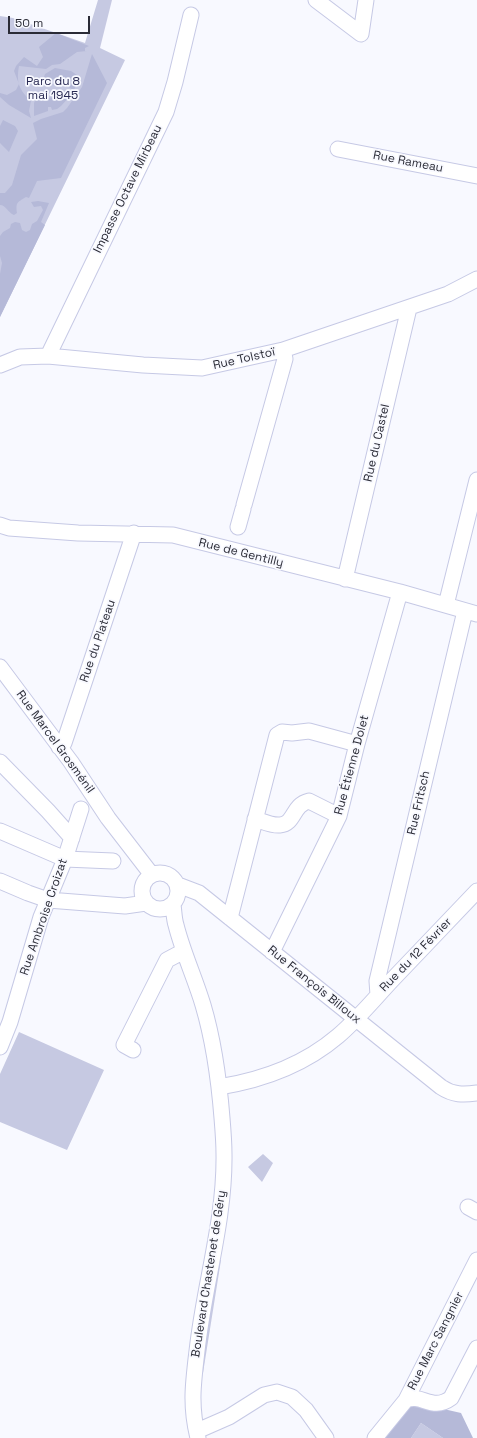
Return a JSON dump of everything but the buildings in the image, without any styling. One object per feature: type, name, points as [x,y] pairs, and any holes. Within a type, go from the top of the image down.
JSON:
[{"type":"street","points":[[316,0],[361,34],[366,0]]},
{"type":"street","name":"Impasse Octave Mirbeau","points":[[48,356],[166,112],[175,82],[191,15]]},
{"type":"street","name":"Rue Rameau","points":[[338,149],[477,176]]},
{"type":"street","name":"Rue Tolstoï","points":[[0,365],[20,357],[48,356],[143,365],[202,368],[284,350],[448,294],[477,280]]},
{"type":"street","name":"Rue du Castel","points":[[345,579],[409,308]]},
{"type":"street","points":[[238,527],[285,359],[284,350]]},
{"type":"street","points":[[446,605],[477,480]]},
{"type":"street","name":"Rue de Gentilly","points":[[0,525],[9,528],[78,532],[173,535],[423,598],[471,613]]},
{"type":"street","name":"Rue du Plateau","points":[[59,747],[64,743],[134,533]]},
{"type":"street","name":"Rue Étienne Dolet","points":[[272,952],[339,816],[357,744],[400,592]]},
{"type":"street","name":"Rue Fritsch","points":[[378,995],[377,981],[471,613]]},
{"type":"street","name":"Rue Marcel Grosménil","points":[[0,667],[87,786],[108,818],[152,875]]},
{"type":"street","points":[[230,918],[276,738],[282,732],[292,733],[309,731],[357,744]]},
{"type":"street","points":[[0,762],[72,838]]},
{"type":"street","points":[[255,819],[277,825],[284,824],[290,820],[297,808],[303,803],[309,801],[339,816]]},
{"type":"street","name":"Rue Ambroise Croizat","points":[[0,1047],[10,1022],[41,917],[72,838],[81,809]]},
{"type":"street","points":[[0,831],[64,859],[113,861]]},
{"type":"street","points":[[0,880],[28,893],[48,900],[125,906],[167,908],[173,905],[178,896],[178,885],[175,879],[164,873],[158,873],[147,878],[142,888],[142,896],[152,907]]},
{"type":"street","name":"Rue François Billoux","points":[[178,885],[184,886],[199,893],[447,1092],[462,1095],[477,1093]]},
{"type":"street","name":"Rue du 12 Février","points":[[219,1087],[253,1081],[290,1066],[324,1046],[356,1019],[477,891]]},
{"type":"street","name":"Boulevard Chastenet de Géry","points":[[173,905],[175,925],[204,1007],[213,1043],[219,1087],[224,1154],[223,1192],[218,1231],[200,1320],[194,1380],[194,1419],[198,1435]]},
{"type":"street","name":"Boulevard Chastenet de Géry","points":[[152,907],[175,925]]},
{"type":"street","points":[[133,1050],[124,1045],[163,967],[167,960],[184,950]]},
{"type":"street","name":"Rue Marc Sangnier","points":[[375,1438],[406,1400],[477,1260]]},
{"type":"street","name":"Rue Marc Sangnier","points":[[406,1400],[414,1399],[437,1404],[446,1402],[451,1398],[477,1348]]},
{"type":"street","points":[[198,1435],[264,1395],[277,1392],[292,1397],[306,1410],[326,1438]]},
{"type":"green space","name":"Parc du 8 mai 1945","points":[[98,0],[112,0],[100,48],[125,60],[0,317],[0,16],[13,18],[85,43]]},
{"type":"green space","points":[[19,1032],[104,1070],[67,1150],[0,1122],[0,1074]]},
{"type":"green space","points":[[263,1154],[273,1163],[262,1182],[248,1167]]},
{"type":"green space","points":[[219,1260],[221,1260],[203,1373],[201,1373],[203,1347]]},
{"type":"green space","points":[[421,1423],[443,1438],[411,1438]]},
{"type":"shaded area","points":[[56,33],[89,46],[85,48],[85,51],[87,51],[77,52],[60,64],[52,65],[46,69],[19,66],[18,82],[14,71],[16,66],[24,57],[37,66],[43,57],[39,47]]},
{"type":"shaded area","points":[[92,54],[107,83],[61,178],[37,181],[29,198],[26,197],[18,202],[17,213],[14,215],[4,206],[0,205],[0,193],[5,193],[12,185],[21,155],[37,139],[33,123],[63,112],[67,108],[82,87]]},
{"type":"shaded area","points":[[55,68],[71,71],[80,77],[74,90],[57,77],[42,83],[45,74]]},
{"type":"shaded area","points":[[19,84],[31,101],[29,111],[31,118],[9,105],[0,97],[0,93],[7,95],[16,90]]},
{"type":"shaded area","points":[[67,93],[71,95],[57,109],[52,110],[51,107],[48,107],[48,111],[34,116],[34,103],[37,96],[52,98]]},
{"type":"shaded area","points":[[3,120],[15,126],[18,131],[9,152],[0,143],[0,126]]},
{"type":"shaded area","points":[[38,201],[49,203],[41,222],[45,225],[0,317],[0,274],[2,263],[0,256],[0,236],[3,232],[10,228],[11,224],[15,222],[20,223],[22,230],[26,232],[30,230],[32,224],[37,221],[43,210],[41,206],[34,207],[31,202]]},
{"type":"shaded area","points":[[413,1402],[461,1413],[473,1438],[443,1438],[421,1423],[411,1438],[383,1438]]}]
